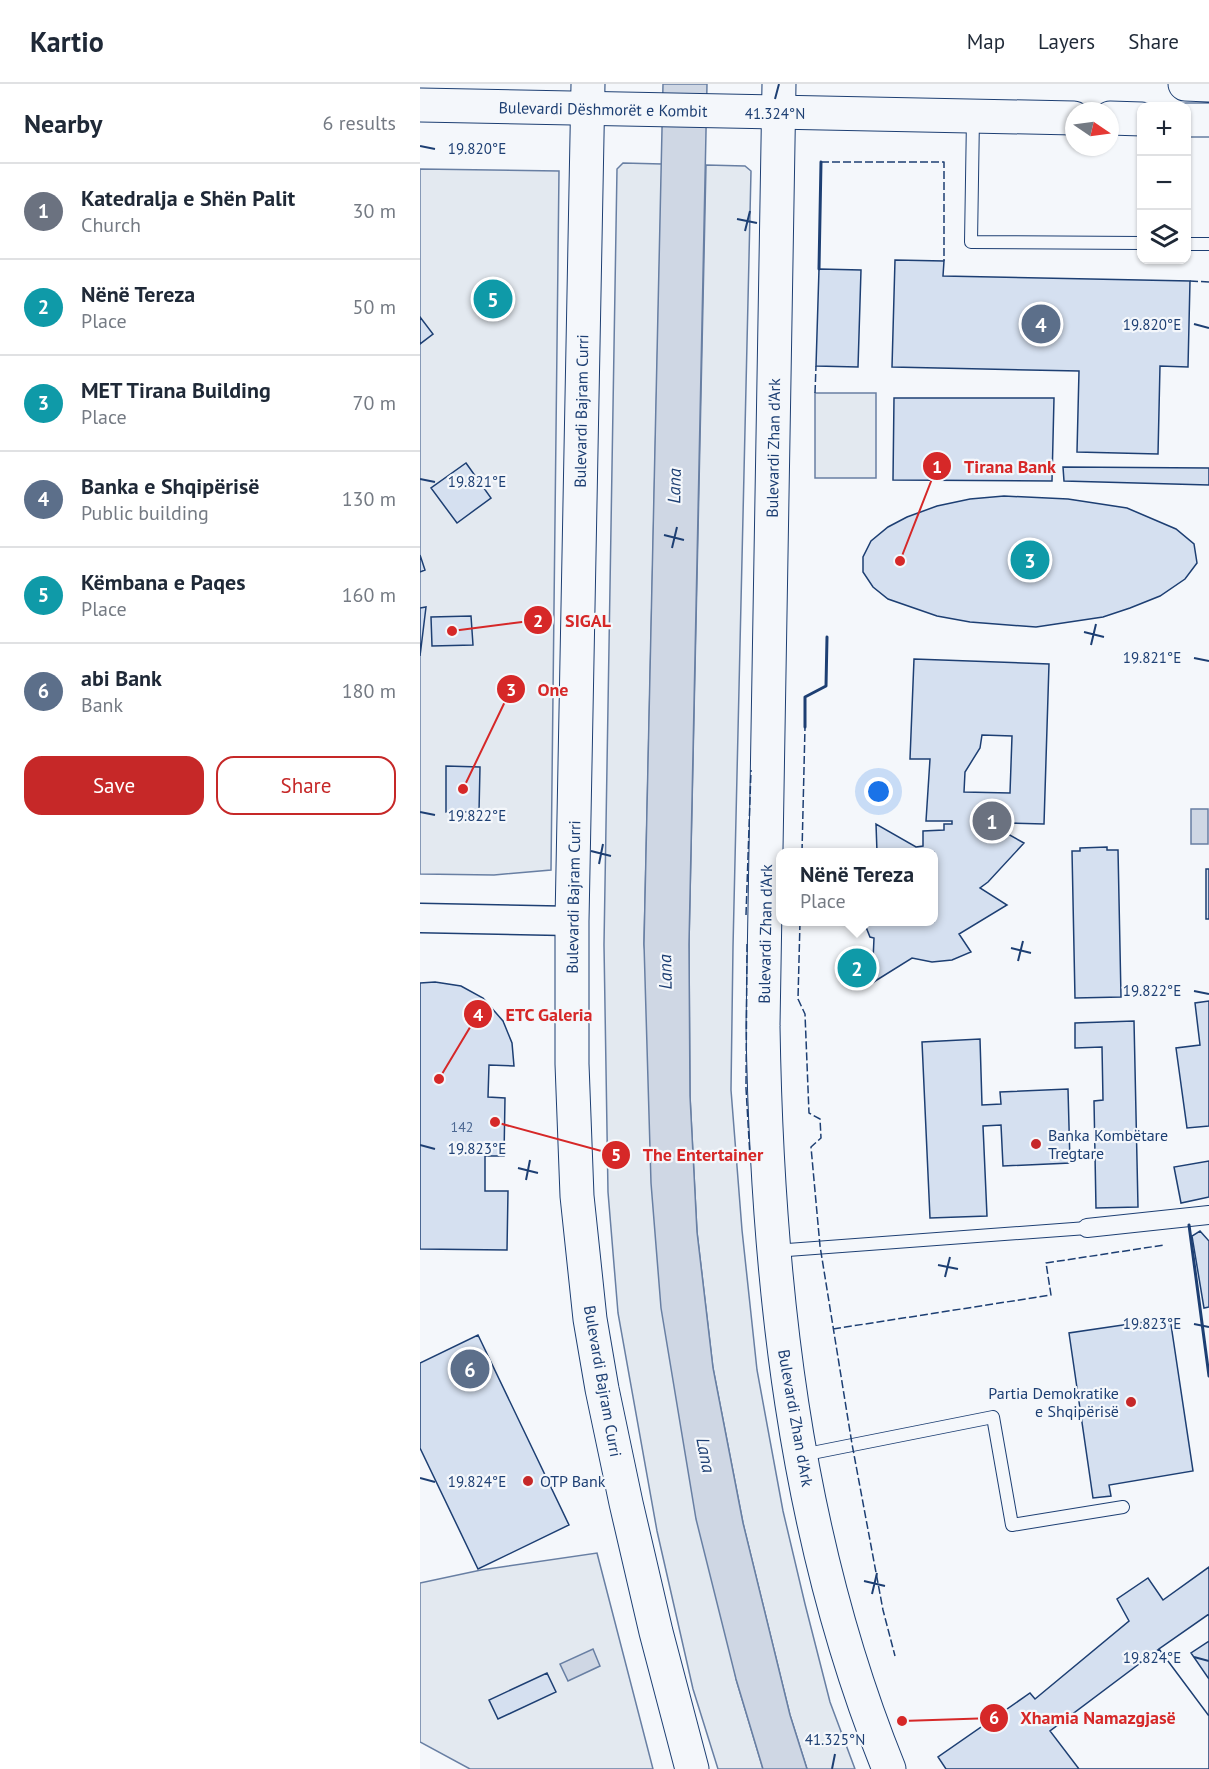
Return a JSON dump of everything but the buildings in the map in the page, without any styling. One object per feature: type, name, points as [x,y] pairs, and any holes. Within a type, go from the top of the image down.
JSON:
[{"type":"main road","points":[[1185,84],[1209,85]]},
{"type":"main road","name":"Bulevardi Dëshmorët e Kombit","points":[[420,105],[588,96],[637,109],[743,111],[779,98],[973,116],[1065,118]]},
{"type":"main road","name":"Bulevardi Bajram Curri","points":[[588,96],[572,921],[572,1064],[577,1196],[590,1319],[602,1389],[626,1503],[688,1763]]},
{"type":"main road","name":"Bulevardi Zhan d'Ark","points":[[779,98],[763,1026],[764,1116],[773,1251],[786,1368],[801,1456],[845,1647],[888,1769]]},
{"type":"main road","points":[[1119,118],[1137,119]]},
{"type":"main road","points":[[1191,120],[1209,120]]},
{"type":"street","points":[[420,918],[572,921]]},
{"type":"street","points":[[1087,1228],[1209,1215]]},
{"type":"lane","points":[[973,116],[971,242],[1137,243]]},
{"type":"lane","points":[[1191,244],[1209,244]]},
{"type":"lane","points":[[773,1251],[1087,1228]]},
{"type":"lane","points":[[801,1456],[993,1417],[1012,1526],[1123,1507]]},
{"type":"shaded area","points":[[623,163],[662,164],[644,944],[736,1679],[763,1769],[718,1769],[693,1689],[657,1531],[618,1313],[608,1192],[604,945],[617,169]]},
{"type":"shaded area","points":[[706,165],[745,166],[751,171],[731,1090],[742,1230],[757,1370],[783,1511],[830,1702],[855,1769],[807,1769],[790,1715],[743,1523],[713,1368],[697,1232],[690,1096],[689,944]]},
{"type":"shaded area","points":[[420,169],[559,171],[551,870],[494,875],[420,874]]},
{"type":"shaded area","points":[[815,393],[876,393],[876,478],[815,478]]},
{"type":"shaded area","points":[[597,1553],[653,1769],[470,1769],[420,1742],[420,1583],[481,1570]]},
{"type":"water","name":"Lana","points":[[663,84],[707,84],[689,944],[690,1096],[697,1232],[713,1368],[743,1523],[790,1715],[807,1769],[763,1769],[736,1679],[696,1519],[661,1308],[651,1183],[644,944]]},
{"type":"water","points":[[1191,809],[1208,809],[1208,844],[1191,844]]},
{"type":"water","points":[[593,1649],[600,1666],[568,1681],[560,1664]]},
{"type":"fence","points":[[821,162],[944,162],[944,261]]},
{"type":"fence","points":[[1190,281],[1209,282]]},
{"type":"fence","points":[[815,393],[816,366]]},
{"type":"fence","points":[[802,848],[805,727]]},
{"type":"fence","points":[[746,915],[751,770]]},
{"type":"fence","points":[[800,926],[798,999],[805,1014],[809,1113],[820,1119],[821,1138],[811,1147],[820,1246],[852,1444],[883,1610],[895,1656]]},
{"type":"fence","points":[[747,944],[746,1088],[750,1157]]},
{"type":"fence","points":[[833,1329],[1051,1295],[1046,1263],[1164,1245]]},
{"type":"wall","points":[[819,269],[821,162]]},
{"type":"wall","points":[[805,727],[805,697],[826,686],[827,637]]},
{"type":"wall","points":[[1189,1225],[1209,1376]]},
{"type":"place","name":"Këmbana e Paqes","points":[[493,299]]},
{"type":"place","name":"Banka e Shqipërisë","points":[[1041,324]]},
{"type":"place","name":"MET Tirana Building","points":[[1030,560]]},
{"type":"place","name":"Tirana Bank","points":[[900,561]]},
{"type":"place","name":"SIGAL","points":[[452,631]]},
{"type":"place","name":"One","points":[[463,789]]},
{"type":"place","name":"Katedralja e Shën Palit","points":[[992,821]]},
{"type":"place","name":"Nënë Tereza","points":[[857,968]]},
{"type":"place","name":"ETC Galeria","points":[[439,1079]]},
{"type":"place","name":"The Entertainer","points":[[495,1122]]},
{"type":"place","name":"Banka Kombëtare Tregtare","points":[[1036,1144]]},
{"type":"place","name":"abi Bank","points":[[470,1369]]},
{"type":"place","name":"Partia Demokratike e Shqipërisë","points":[[1131,1402]]},
{"type":"place","name":"OTP Bank","points":[[528,1481]]},
{"type":"place","name":"Xhamia Namazgjasë","points":[[902,1721]]}]
